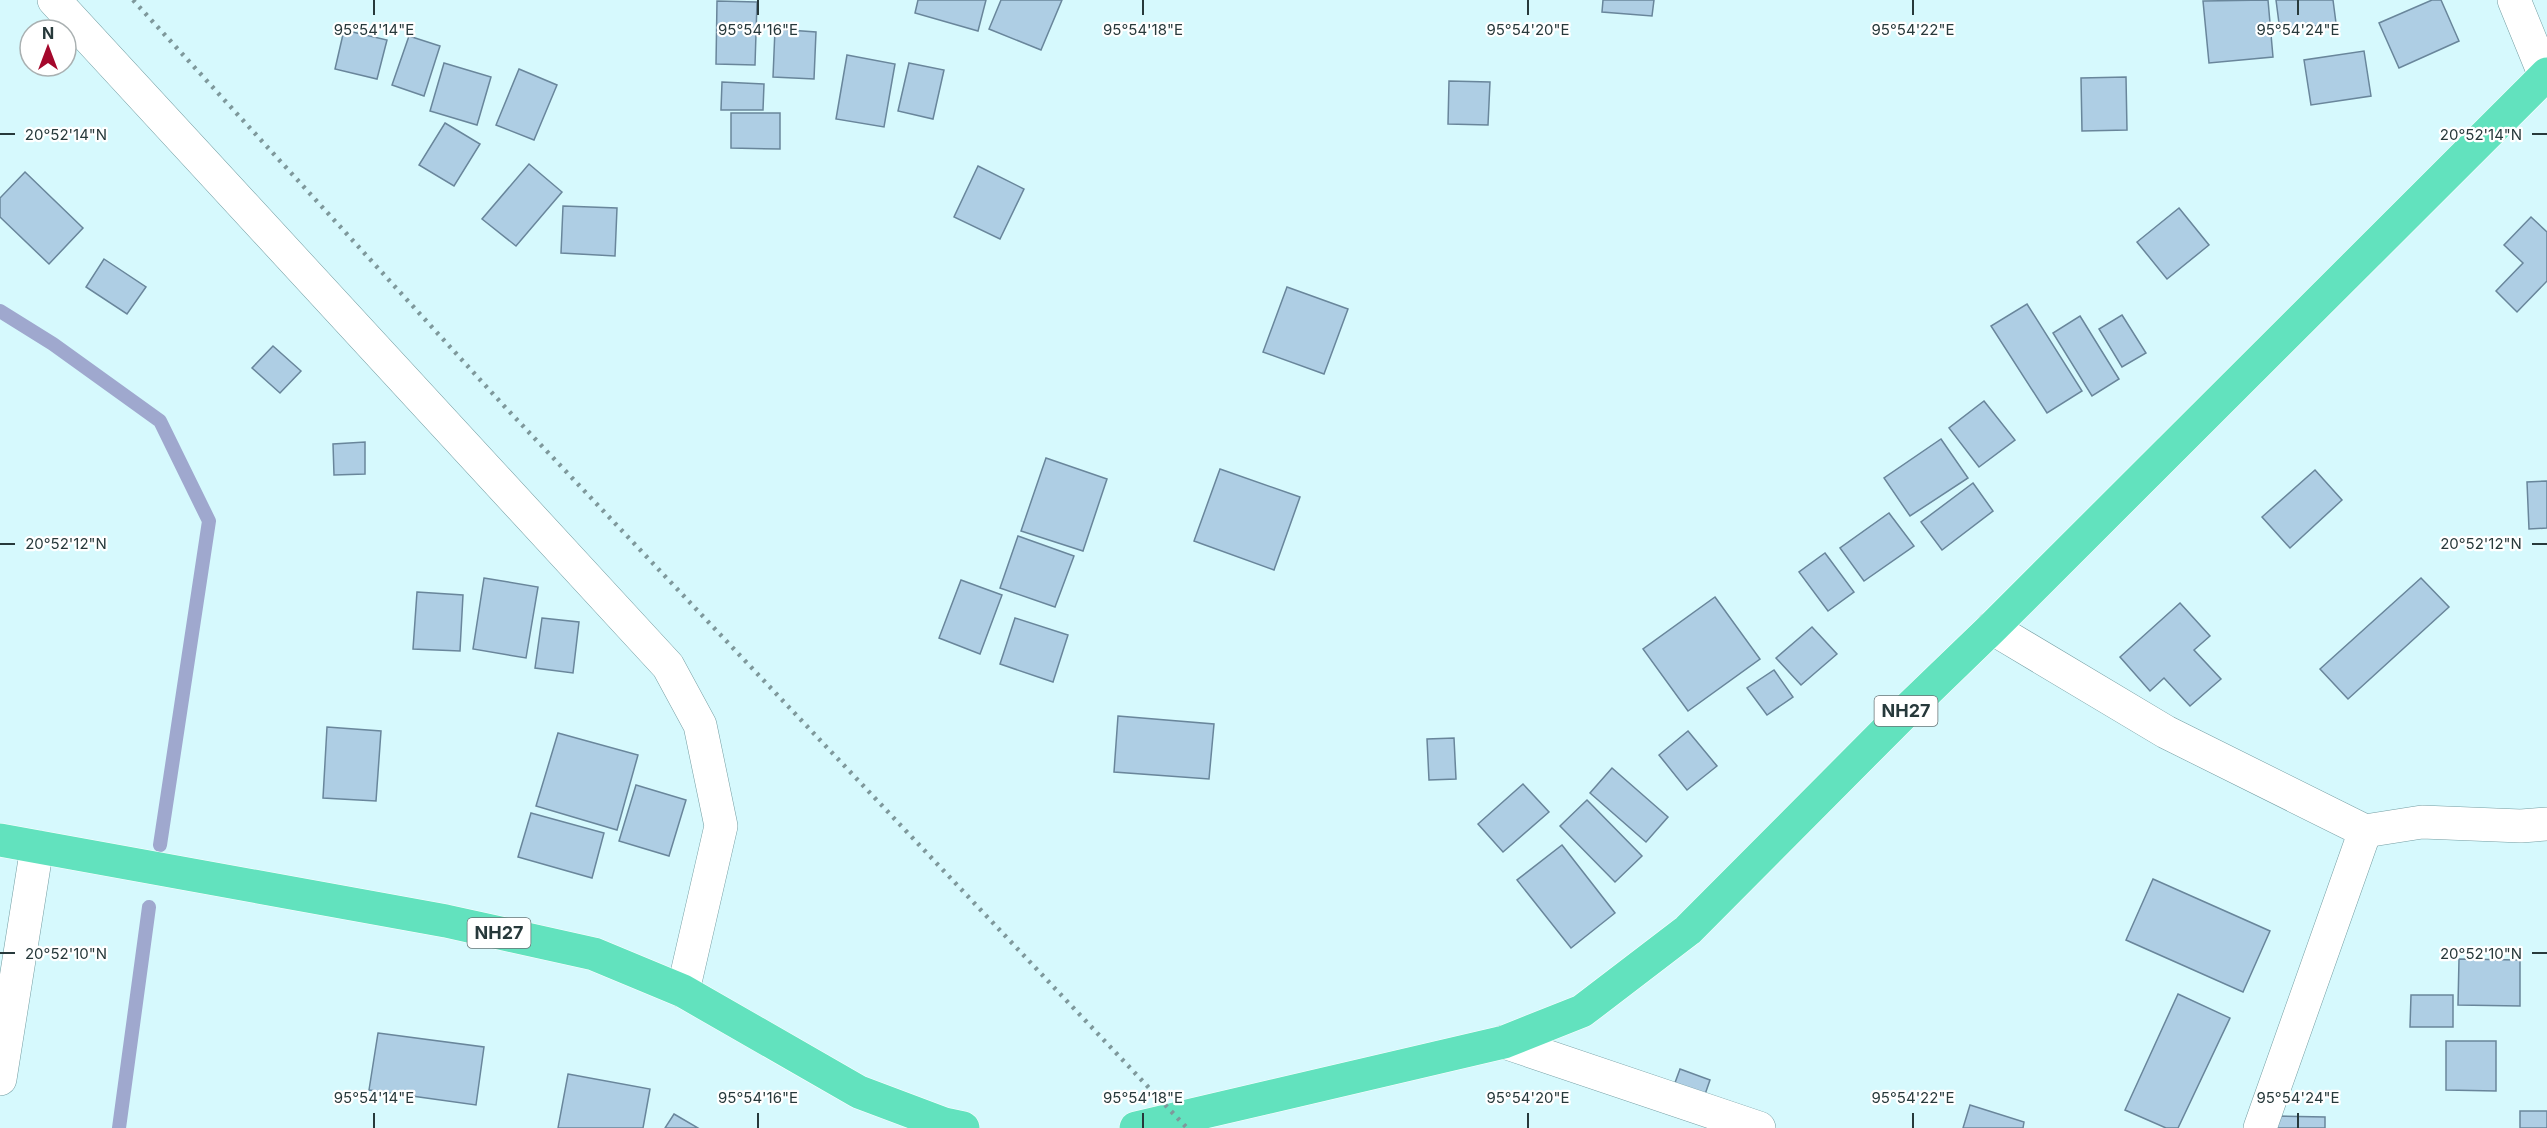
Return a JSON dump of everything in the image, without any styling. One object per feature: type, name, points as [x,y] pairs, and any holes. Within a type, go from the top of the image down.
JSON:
[{"type":"highway","name":"NH27","points":[[1136,1128],[1504,1042],[1582,1011],[1689,930],[2546,75]]},
{"type":"highway","name":"NH27","points":[[0,840],[446,921],[594,954],[683,990],[859,1092],[944,1124],[963,1128]]},
{"type":"street","points":[[54,0],[668,666],[700,725],[721,826],[683,990]]},
{"type":"street","points":[[2514,0],[2546,75]]},
{"type":"street","points":[[1992,628],[2166,732],[2365,831],[2422,822],[2521,826],[2547,824]]},
{"type":"street","points":[[2260,1128],[2365,831]]},
{"type":"street","points":[[0,1079],[37,847]]},
{"type":"street","points":[[1504,1042],[1759,1128]]},
{"type":"building","points":[[918,0],[986,0],[978,31],[915,13]]},
{"type":"building","points":[[1001,0],[1062,0],[1041,50],[989,29]]},
{"type":"building","points":[[1603,0],[1654,0],[1652,16],[1602,12]]},
{"type":"building","points":[[2268,0],[2273,57],[2209,63],[2203,1]]},
{"type":"building","points":[[2276,0],[2333,0],[2336,23],[2280,31]]},
{"type":"building","points":[[2432,0],[2441,0],[2459,41],[2399,68],[2379,23]]},
{"type":"building","points":[[717,1],[757,2],[755,65],[716,64]]},
{"type":"building","points":[[775,29],[816,32],[814,79],[773,77]]},
{"type":"building","points":[[344,30],[387,40],[377,79],[335,69]]},
{"type":"building","points":[[409,36],[440,46],[424,96],[392,85]]},
{"type":"building","points":[[2364,51],[2371,96],[2311,105],[2304,60]]},
{"type":"building","points":[[847,55],[895,64],[884,127],[836,119]]},
{"type":"building","points":[[444,63],[491,77],[477,125],[430,111]]},
{"type":"building","points":[[909,63],[944,70],[933,119],[898,111]]},
{"type":"building","points":[[519,69],[557,85],[534,140],[496,125]]},
{"type":"building","points":[[2126,77],[2127,130],[2082,131],[2081,78]]},
{"type":"building","points":[[1449,81],[1490,82],[1488,125],[1448,124]]},
{"type":"building","points":[[722,82],[764,84],[763,110],[721,110]]},
{"type":"building","points":[[731,113],[780,113],[780,149],[731,148]]},
{"type":"building","points":[[445,123],[480,144],[454,186],[419,165]]},
{"type":"building","points":[[529,164],[562,192],[516,246],[482,219]]},
{"type":"building","points":[[978,166],[1024,189],[1000,239],[954,217]]},
{"type":"building","points":[[25,172],[83,228],[49,264],[0,217],[0,198]]},
{"type":"building","points":[[563,206],[617,208],[615,256],[561,253]]},
{"type":"building","points":[[2179,208],[2209,245],[2167,279],[2137,242]]},
{"type":"building","points":[[2531,217],[2547,232],[2547,281],[2517,312],[2496,291],[2523,263],[2504,245]]},
{"type":"building","points":[[104,259],[146,287],[127,314],[86,287]]},
{"type":"building","points":[[1287,287],[1348,309],[1324,374],[1263,352]]},
{"type":"building","points":[[2027,304],[2082,391],[2047,413],[1991,326]]},
{"type":"building","points":[[2122,315],[2146,353],[2122,367],[2099,329]]},
{"type":"building","points":[[2080,316],[2119,379],[2092,396],[2053,333]]},
{"type":"building","points":[[273,346],[301,371],[280,393],[252,368]]},
{"type":"building","points":[[1984,401],[2015,440],[1979,467],[1949,428]]},
{"type":"building","points":[[1941,439],[1968,478],[1910,516],[1884,478]]},
{"type":"building","points":[[365,442],[365,474],[334,475],[333,444]]},
{"type":"building","points":[[1046,458],[1107,479],[1083,551],[1021,531]]},
{"type":"building","points":[[1220,469],[1300,497],[1274,570],[1194,541]]},
{"type":"building","points":[[2315,470],[2342,500],[2290,548],[2262,517]]},
{"type":"building","points":[[2547,481],[2547,528],[2529,529],[2527,482]]},
{"type":"building","points":[[1973,483],[1993,511],[1942,550],[1921,522]]},
{"type":"building","points":[[1889,513],[1914,546],[1864,581],[1840,548]]},
{"type":"building","points":[[1018,536],[1074,556],[1055,607],[1000,588]]},
{"type":"building","points":[[1825,553],[1854,592],[1828,611],[1799,572]]},
{"type":"building","points":[[484,578],[538,587],[526,658],[473,649]]},
{"type":"building","points":[[2421,578],[2449,607],[2348,699],[2320,669]]},
{"type":"building","points":[[961,580],[1002,595],[980,654],[939,638]]},
{"type":"building","points":[[417,592],[463,595],[460,651],[413,649]]},
{"type":"building","points":[[1715,597],[1760,659],[1688,711],[1643,649]]},
{"type":"building","points":[[2180,603],[2210,636],[2194,650],[2221,679],[2190,706],[2164,678],[2150,691],[2120,657]]},
{"type":"building","points":[[542,618],[579,622],[573,673],[535,668]]},
{"type":"building","points":[[1015,618],[1068,635],[1053,682],[1000,664]]},
{"type":"building","points":[[1812,627],[1837,654],[1801,685],[1776,658]]},
{"type":"building","points":[[1774,670],[1793,697],[1767,715],[1747,688]]},
{"type":"building","points":[[1118,716],[1214,724],[1209,779],[1114,772]]},
{"type":"building","points":[[327,727],[381,731],[376,801],[323,798]]},
{"type":"building","points":[[1688,731],[1717,766],[1687,790],[1659,755]]},
{"type":"building","points":[[558,733],[638,755],[617,830],[536,806]]},
{"type":"building","points":[[1454,738],[1456,779],[1429,780],[1427,739]]},
{"type":"building","points":[[1612,768],[1668,817],[1646,842],[1590,793]]},
{"type":"building","points":[[1523,784],[1549,812],[1503,852],[1478,824]]},
{"type":"building","points":[[636,785],[686,800],[669,856],[619,841]]},
{"type":"building","points":[[1587,800],[1642,856],[1615,882],[1560,826]]},
{"type":"building","points":[[531,813],[604,833],[592,878],[518,857]]},
{"type":"building","points":[[1562,845],[1615,913],[1571,948],[1517,880]]},
{"type":"building","points":[[2153,879],[2270,931],[2243,992],[2126,940]]},
{"type":"building","points":[[2459,959],[2520,960],[2520,1006],[2458,1005]]},
{"type":"building","points":[[2178,994],[2230,1018],[2178,1128],[2166,1128],[2125,1110]]},
{"type":"building","points":[[2411,995],[2453,995],[2453,1027],[2410,1027]]},
{"type":"building","points":[[378,1033],[484,1047],[476,1105],[369,1090]]},
{"type":"building","points":[[2446,1041],[2496,1041],[2496,1091],[2446,1090]]},
{"type":"building","points":[[1680,1069],[1710,1080],[1702,1103],[1672,1091]]},
{"type":"building","points":[[568,1074],[650,1089],[643,1128],[558,1128]]},
{"type":"building","points":[[1970,1105],[2024,1122],[2023,1128],[1963,1128]]},
{"type":"building","points":[[2520,1111],[2547,1111],[2547,1128],[2520,1128]]},
{"type":"building","points":[[674,1114],[698,1128],[665,1128]]},
{"type":"building","points":[[2277,1116],[2325,1117],[2325,1128],[2277,1128]]},
{"type":"waterway","points":[[0,311],[53,344],[160,421],[209,521],[160,845]]},
{"type":"waterway","points":[[119,1128],[149,907]]},
{"type":"railway","points":[[133,0],[505,407],[1187,1128]]}]
